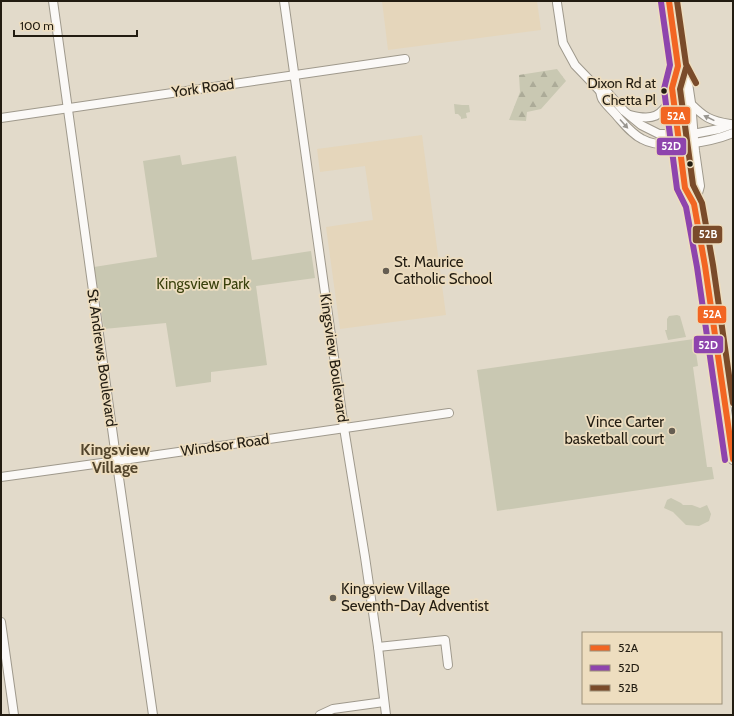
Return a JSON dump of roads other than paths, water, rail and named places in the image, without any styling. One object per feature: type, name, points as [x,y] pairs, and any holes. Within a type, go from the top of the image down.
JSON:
[{"type":"main road","points":[[669,1],[678,66],[687,83],[690,103],[699,186],[694,204]]},
{"type":"main road","points":[[678,66],[672,88],[685,188],[694,204],[705,266],[733,459]]},
{"type":"street","name":"St Andrews Boulevard","points":[[52,1],[153,715]]},
{"type":"street","name":"Kingsview Boulevard","points":[[284,1],[344,428],[378,647],[386,715]]},
{"type":"street","points":[[557,2],[562,43],[575,65],[600,91],[602,100],[628,129],[643,140],[661,145],[679,139],[693,138],[733,124]]},
{"type":"street","name":"York Road","points":[[1,118],[405,59]]},
{"type":"street","points":[[600,91],[608,93],[628,115],[641,125],[659,134],[679,139]]},
{"type":"street","points":[[628,115],[639,118],[656,116],[665,109],[673,96]]},
{"type":"street","points":[[690,103],[707,118],[733,124]]},
{"type":"street","points":[[693,138],[706,141],[733,133]]},
{"type":"street","name":"Windsor Road","points":[[1,477],[449,413]]},
{"type":"street","points":[[1,622],[14,715]]},
{"type":"street","points":[[378,647],[445,640],[448,665]]},
{"type":"street","points":[[320,715],[333,709],[384,702]]},
{"type":"place","name":"Dixon Rd at Chetta Pl","points":[[664,91]]},
{"type":"place","name":"St. Maurice Catholic School","points":[[386,271]]},
{"type":"place","name":"Vince Carter basketball court","points":[[672,431]]},
{"type":"place","name":"Kingsview Village Seventh-Day Adventist","points":[[333,598]]},
{"type":"district","name":"Kingsview Village","points":[[115,458]]},
{"type":"park label","name":"Kingsview Park","points":[[203,284]]}]
